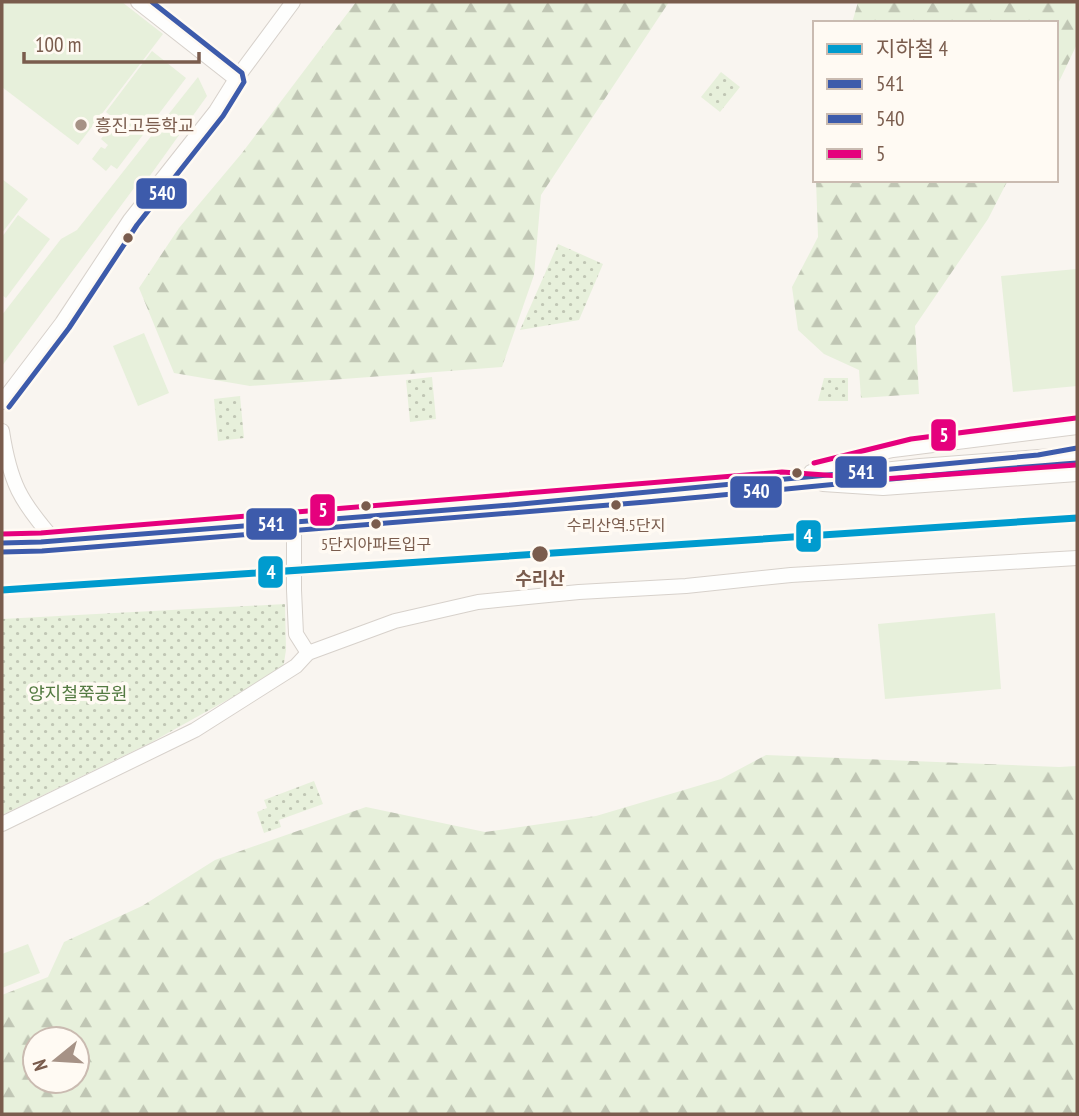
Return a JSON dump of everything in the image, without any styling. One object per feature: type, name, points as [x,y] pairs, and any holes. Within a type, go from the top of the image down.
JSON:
[{"type":"street","points":[[138,2],[236,79]]},
{"type":"street","points":[[2,402],[62,323],[130,220],[216,111],[236,79],[293,2]]},
{"type":"street","points":[[783,481],[860,457],[893,450],[1077,427]]},
{"type":"street","points":[[2,431],[6,461],[15,489],[55,541]]},
{"type":"street","points":[[1038,455],[1077,448]]},
{"type":"street","points":[[2,543],[294,523],[783,481],[1038,455],[1077,454]]},
{"type":"street","points":[[783,481],[883,488],[1077,474]]},
{"type":"street","points":[[294,523],[296,634],[308,653]]},
{"type":"street","points":[[2,549],[27,543]]},
{"type":"street","points":[[2,824],[195,730],[296,666],[308,653],[395,621],[478,602],[579,592],[686,586],[792,575],[1077,558]]},
{"type":"green space","points":[[2,2],[122,2],[163,34],[78,145],[2,87]]},
{"type":"green space","points":[[356,2],[669,2],[541,195],[534,275],[502,367],[250,386],[174,373],[139,288],[179,228],[242,153]]},
{"type":"green space","points":[[858,2],[1077,2],[1077,44],[1058,84],[1058,21],[853,21]]},
{"type":"green space","points":[[152,51],[186,78],[117,169],[111,165],[106,171],[92,159],[101,147],[105,149],[108,145],[101,139],[110,127],[106,123],[111,116],[106,112]]},
{"type":"green space","points":[[721,72],[740,87],[720,112],[701,97]]},
{"type":"green space","points":[[198,77],[207,96],[149,177],[137,184],[2,366],[2,315],[61,239],[77,230]]},
{"type":"green space","points":[[2,179],[28,199],[2,233]]},
{"type":"green space","points":[[816,182],[1007,182],[988,219],[915,326],[919,394],[861,398],[859,370],[824,354],[798,330],[792,287],[818,237]]},
{"type":"green space","points":[[18,215],[50,239],[6,298],[2,295],[2,237]]},
{"type":"green space","points":[[558,244],[603,264],[579,320],[520,330]]},
{"type":"green space","points":[[1077,269],[1077,386],[1013,392],[1001,276]]},
{"type":"green space","points":[[144,333],[169,393],[138,406],[113,346]]},
{"type":"green space","points":[[432,377],[436,419],[410,422],[406,380]]},
{"type":"green space","points":[[824,378],[848,378],[848,401],[818,401]]},
{"type":"green space","points":[[240,396],[244,438],[218,441],[214,399]]},
{"type":"green space","name":"양지철쭉공원","points":[[285,604],[286,650],[283,669],[150,743],[2,815],[2,619]]},
{"type":"green space","points":[[995,613],[1001,689],[885,699],[878,624]]},
{"type":"green space","points":[[766,755],[1077,766],[1077,1114],[2,1114],[2,995],[48,977],[64,942],[142,906],[215,860],[366,807],[485,832],[596,816],[721,779]]},
{"type":"green space","points":[[314,781],[323,804],[279,820],[281,827],[264,833],[257,812],[267,808],[264,800]]},
{"type":"green space","points":[[28,944],[40,973],[2,988],[2,954]]},
{"type":"metro line","name":"4","points":[[2,590],[1077,518]]},
{"type":"transit line","name":"540","points":[[9,407],[69,328],[137,225],[223,116],[244,82],[242,73],[152,2]]},
{"type":"transit line","name":"5","points":[[814,463],[911,439],[1076,418]]},
{"type":"transit line","name":"541","points":[[2,543],[511,505],[1038,455],[1077,448]]},
{"type":"transit line","name":"540","points":[[2,552],[560,509],[1077,463]]},
{"type":"transit line","name":"5","points":[[2,534],[782,472],[883,479],[1076,465]]},
{"type":"place","name":"흥진고등학교","points":[[81,125]]},
{"type":"place","name":"수리산역.5단지","points":[[616,505]]},
{"type":"place","name":"5단지아파트입구","points":[[376,524]]},
{"type":"place","name":"수리산","points":[[540,554]]}]
